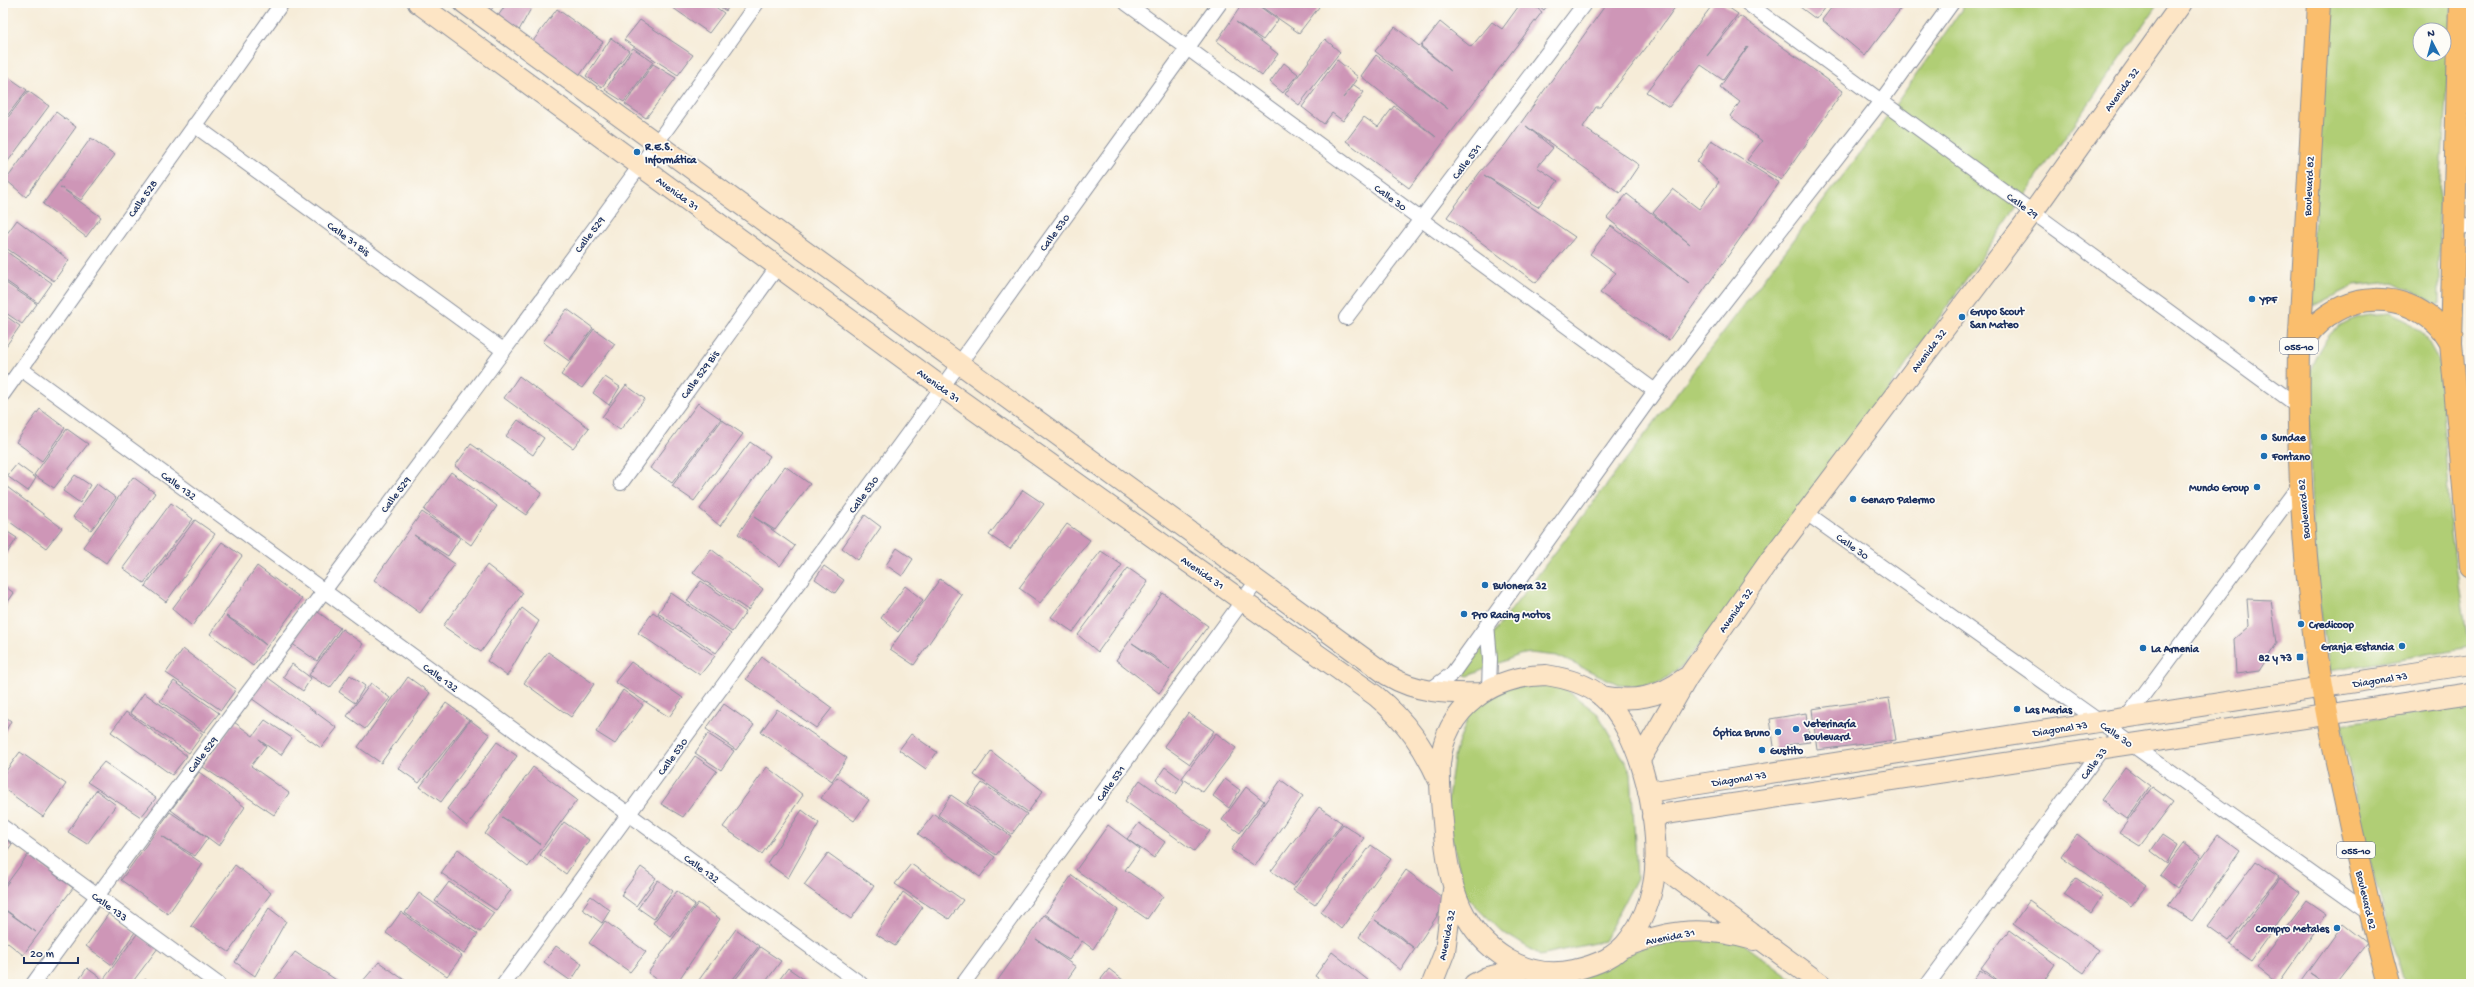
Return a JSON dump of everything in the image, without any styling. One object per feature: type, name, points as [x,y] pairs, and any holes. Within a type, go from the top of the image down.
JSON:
[{"type":"highway","name":"Boulevard 82","points":[[2319,3],[2299,350],[2298,406],[2301,483],[2312,611],[2322,688],[2370,914],[2389,984]]},
{"type":"highway","points":[[2460,3],[2464,64],[2463,227],[2451,342],[2469,528],[2471,566]]},
{"type":"highway","points":[[2299,350],[2313,328],[2331,312],[2352,303],[2375,299],[2398,301],[2419,310],[2438,324],[2451,342]]},
{"type":"main road","name":"Avenida 31","points":[[418,3],[942,387],[1244,601],[1392,709],[1420,742],[1440,783]]},
{"type":"main road","points":[[464,3],[1387,675],[1401,684],[1427,692],[1485,691]]},
{"type":"main road","name":"Avenida 32","points":[[1640,760],[1688,676],[1805,512],[2033,212],[2182,3]]},
{"type":"main road","name":"Diagonal 73","points":[[1652,816],[2111,730],[2322,688],[2471,664]]},
{"type":"main road","points":[[1546,675],[1566,678],[1584,686],[1601,696],[1617,716],[1640,760],[1652,816],[1655,862],[1654,883],[1648,905],[1640,925],[1624,947],[1610,958],[1589,967],[1545,978],[1524,969],[1490,947],[1474,929],[1461,907],[1453,884],[1445,842],[1440,783],[1442,756],[1453,723],[1466,707],[1485,691],[1507,680],[1526,676],[1546,675]]},
{"type":"main road","name":"Avenida 32","points":[[1601,696],[1619,700],[1650,697],[1673,688],[1688,676]]},
{"type":"main road","name":"Diagonal 73","points":[[1648,792],[2111,730],[2131,744],[2471,694]]},
{"type":"main road","name":"Avenida 31","points":[[1655,862],[1821,984]]},
{"type":"main road","name":"Avenida 32","points":[[1432,984],[1445,951],[1453,884]]},
{"type":"main road","name":"Avenida 31","points":[[1624,947],[1656,937],[1691,930],[1731,933],[1764,942]]},
{"type":"main road","points":[[1486,982],[1524,969]]},
{"type":"street","name":"Calle 528","points":[[3,394],[282,3]]},
{"type":"street","name":"Calle 529","points":[[33,984],[96,896],[657,144],[757,3]]},
{"type":"street","name":"Calle 30","points":[[1126,3],[1655,391]]},
{"type":"street","name":"Calle 530","points":[[504,984],[959,364],[1220,3]]},
{"type":"street","name":"Calle 531","points":[[1346,318],[1422,220],[1585,3]]},
{"type":"street","name":"Calle 29","points":[[1748,3],[2298,406]]},
{"type":"street","points":[[1427,692],[1452,674],[1655,391],[1881,101],[1952,3]]},
{"type":"street","name":"Calle 31 Bis","points":[[194,125],[503,350]]},
{"type":"street","name":"Calle 529 Bis","points":[[621,483],[778,266]]},
{"type":"street","name":"Calle 132","points":[[22,369],[861,984]]},
{"type":"street","name":"Calle 33","points":[[1928,984],[2111,730],[2301,483]]},
{"type":"street","name":"Calle 30","points":[[1805,512],[2111,730]]},
{"type":"street","name":"Calle 531","points":[[963,984],[1244,601],[1257,581]]},
{"type":"street","points":[[1485,691],[1490,659],[1487,624]]},
{"type":"street","name":"Calle 30","points":[[2131,744],[2370,914]]},
{"type":"street","name":"Calle 133","points":[[3,827],[218,984]]},
{"type":"green space","points":[[1966,3],[2159,3],[1779,547],[1682,666],[1661,682],[1636,686],[1618,684],[1557,656],[1530,653],[1519,655],[1468,676],[1465,675],[1466,669],[1880,127]]},
{"type":"green space","points":[[2326,3],[2452,3],[2451,22],[2412,22],[2412,62],[2448,62],[2439,208],[2439,305],[2393,282],[2354,286],[2314,306],[2310,304]]},
{"type":"green space","points":[[2471,104],[2471,197],[2465,190]]},
{"type":"green space","points":[[2389,313],[2407,321],[2424,334],[2439,361],[2451,534],[2469,647],[2330,671],[2321,613],[2315,554],[2310,467],[2308,399],[2309,377],[2313,363],[2320,349],[2331,333],[2338,327],[2353,319]]},
{"type":"green space","points":[[1512,681],[1556,682],[1598,714],[1631,772],[1637,878],[1604,941],[1540,955],[1501,931],[1465,895],[1446,812],[1455,752],[1475,698]]},
{"type":"green space","points":[[2471,705],[2471,984],[2405,984],[2369,860],[2341,724]]},
{"type":"green space","points":[[1733,936],[1798,984],[1567,984],[1662,937]]},
{"type":"building","points":[[481,3],[496,3],[491,10]]},
{"type":"building","points":[[507,3],[534,3],[517,34],[496,19]]},
{"type":"building","points":[[666,3],[710,3],[724,13],[709,33]]},
{"type":"building","points":[[714,3],[731,3],[726,11]]},
{"type":"building","points":[[1243,3],[1255,3],[1278,20],[1263,40],[1236,22],[1278,54],[1262,76],[1217,41]]},
{"type":"building","points":[[1256,3],[1313,3],[1319,7],[1299,33]]},
{"type":"building","points":[[1521,3],[1530,3],[1542,12],[1409,188],[1346,141],[1364,117],[1378,127],[1394,106],[1436,137],[1361,76],[1376,55],[1448,109],[1375,51],[1395,27],[1451,71],[1421,46],[1440,22],[1471,47],[1492,22],[1502,29]]},
{"type":"building","points":[[1535,3],[1549,3],[1544,10]]},
{"type":"building","points":[[1607,3],[1678,3],[1649,44],[1600,107],[1596,107],[1583,127],[1639,165],[1620,193],[1526,126],[1553,148],[1537,167],[1558,181],[1538,207],[1484,175],[1575,237],[1536,283],[1447,217],[1480,172],[1505,145]]},
{"type":"building","points":[[1714,3],[1722,3],[1738,14],[1707,56],[1740,16],[1843,91],[1781,180],[1747,160],[1762,141],[1730,116],[1740,102],[1720,87],[1748,46],[1723,80],[1701,65],[1669,107],[1646,92]]},
{"type":"building","points":[[1803,3],[1828,3],[1816,19],[1800,7]]},
{"type":"building","points":[[1835,3],[1888,3],[1892,6],[1889,3],[1905,3],[1865,56],[1822,20]]},
{"type":"building","points":[[557,9],[603,42],[580,75],[533,41]]},
{"type":"building","points":[[640,20],[693,55],[678,75],[624,40]]},
{"type":"building","points":[[611,38],[629,51],[602,87],[586,76]]},
{"type":"building","points":[[1325,39],[1340,52],[1299,105],[1285,94]]},
{"type":"building","points":[[633,48],[653,62],[624,102],[605,90]]},
{"type":"building","points":[[1337,60],[1358,77],[1343,98],[1354,85],[1364,92],[1343,121],[1332,113],[1324,124],[1302,107]]},
{"type":"building","points":[[1284,63],[1298,74],[1283,93],[1270,82]]},
{"type":"building","points":[[653,64],[676,78],[646,118],[625,104]]},
{"type":"building","points":[[4,74],[27,90],[3,121],[3,75]]},
{"type":"building","points":[[28,91],[49,106],[3,168],[3,124]]},
{"type":"building","points":[[56,112],[76,127],[26,197],[6,180]]},
{"type":"building","points":[[91,138],[115,155],[81,200],[60,187],[101,217],[86,237],[43,204]]},
{"type":"building","points":[[1711,140],[1779,183],[1669,340],[1600,293],[1616,273],[1590,254],[1611,226],[1689,283],[1607,218],[1627,194],[1690,244],[1653,213],[1673,189],[1699,209],[1719,182],[1697,162]]},
{"type":"building","points":[[17,220],[69,260],[54,281],[3,246],[3,239]]},
{"type":"building","points":[[7,252],[52,283],[38,303],[3,279],[3,258]]},
{"type":"building","points":[[3,281],[37,304],[22,324],[3,311]]},
{"type":"building","points":[[567,309],[593,328],[569,361],[543,342]]},
{"type":"building","points":[[3,314],[20,326],[6,346],[3,344]]},
{"type":"building","points":[[594,329],[615,344],[582,388],[561,375]]},
{"type":"building","points":[[519,376],[589,428],[573,448],[504,398]]},
{"type":"building","points":[[605,377],[620,387],[609,405],[593,393]]},
{"type":"building","points":[[626,385],[645,399],[620,430],[602,417]]},
{"type":"building","points":[[698,403],[721,419],[672,483],[650,468]]},
{"type":"building","points":[[40,409],[65,428],[42,461],[16,442]]},
{"type":"building","points":[[518,420],[544,438],[533,455],[506,436]]},
{"type":"building","points":[[722,420],[743,434],[694,501],[672,486]]},
{"type":"building","points":[[67,429],[88,444],[54,488],[34,475]]},
{"type":"building","points":[[750,442],[770,456],[720,526],[700,509]]},
{"type":"building","points":[[471,444],[542,493],[526,515],[455,466]]},
{"type":"building","points":[[17,464],[36,478],[28,491],[7,476]]},
{"type":"building","points":[[785,466],[810,484],[775,530],[754,517],[795,546],[780,566],[738,534]]},
{"type":"building","points":[[451,472],[497,506],[471,545],[424,510]]},
{"type":"building","points":[[75,475],[90,485],[80,503],[63,491]]},
{"type":"building","points":[[133,477],[155,493],[106,563],[83,547]]},
{"type":"building","points":[[3,484],[62,528],[46,548],[3,517]]},
{"type":"building","points":[[97,484],[116,498],[91,530],[73,517]]},
{"type":"building","points":[[1023,490],[1044,504],[1010,549],[989,535]]},
{"type":"building","points":[[171,503],[193,519],[144,583],[123,568]]},
{"type":"building","points":[[422,512],[460,538],[448,556],[414,535],[455,564],[420,613],[374,580]]},
{"type":"building","points":[[865,515],[881,527],[858,560],[842,548]]},
{"type":"building","points":[[195,520],[215,534],[166,602],[145,586]]},
{"type":"building","points":[[1067,524],[1090,540],[1040,603],[1019,588]]},
{"type":"building","points":[[3,529],[17,538],[6,555],[3,553]]},
{"type":"building","points":[[222,542],[242,556],[192,626],[172,609]]},
{"type":"building","points":[[897,548],[913,559],[902,576],[886,565]]},
{"type":"building","points":[[711,549],[763,589],[748,610],[693,573]]},
{"type":"building","points":[[1101,551],[1122,565],[1073,632],[1051,617]]},
{"type":"building","points":[[487,565],[523,593],[481,652],[443,626]]},
{"type":"building","points":[[257,566],[302,599],[253,666],[210,634]],"holes":[[[226,616],[248,629],[266,645]]]},
{"type":"building","points":[[824,566],[844,580],[835,593],[815,579]]},
{"type":"building","points":[[1128,568],[1148,582],[1098,652],[1078,635]]},
{"type":"building","points":[[940,579],[962,595],[914,665],[890,649]]},
{"type":"building","points":[[701,581],[746,612],[732,632],[687,601]]},
{"type":"building","points":[[3,585],[14,593],[3,609]]},
{"type":"building","points":[[905,586],[923,600],[898,632],[881,618]]},
{"type":"building","points":[[671,593],[731,634],[716,653],[658,613]]},
{"type":"building","points":[[1163,593],[1208,626],[1159,693],[1116,660]],"holes":[[[1132,643],[1153,656],[1170,670]]]},
{"type":"building","points":[[2247,599],[2271,600],[2277,643],[2259,671],[2236,674],[2234,639],[2249,626]]},
{"type":"building","points":[[522,608],[539,621],[507,676],[487,661]]},
{"type":"building","points":[[315,610],[340,628],[317,661],[291,643]]},
{"type":"building","points":[[653,612],[715,656],[700,675],[638,633]]},
{"type":"building","points":[[342,629],[363,644],[330,688],[309,675]]},
{"type":"building","points":[[183,649],[236,689],[221,710],[166,673]]},
{"type":"building","points":[[548,652],[594,684],[571,717],[524,683]]},
{"type":"building","points":[[762,657],[832,708],[816,728],[746,679]]},
{"type":"building","points":[[631,662],[683,698],[669,717],[615,682]]},
{"type":"building","points":[[292,664],[311,678],[303,691],[283,677]]},
{"type":"building","points":[[350,675],[365,686],[355,703],[339,692]]},
{"type":"building","points":[[267,677],[337,728],[321,748],[251,698]]},
{"type":"building","points":[[408,677],[430,693],[381,763],[358,747]]},
{"type":"building","points":[[174,681],[219,713],[204,732],[160,701]]},
{"type":"building","points":[[371,683],[390,698],[365,729],[347,716]]},
{"type":"building","points":[[623,690],[643,705],[615,744],[596,732]]},
{"type":"building","points":[[144,693],[203,734],[189,753],[130,713]]},
{"type":"building","points":[[1889,698],[1896,740],[1817,750],[1812,709]]},
{"type":"building","points":[[446,703],[469,720],[419,783],[398,768]]},
{"type":"building","points":[[724,704],[754,725],[736,750],[706,729]]},
{"type":"building","points":[[777,709],[847,758],[832,781],[761,732]]},
{"type":"building","points":[[126,712],[187,756],[172,775],[111,732]]},
{"type":"building","points":[[1188,713],[1214,731],[1190,764],[1164,746]]},
{"type":"building","name":"Veterinaría Boulevard","points":[[1806,713],[1810,742],[1786,745],[1786,751],[1775,753],[1770,719]]},
{"type":"building","points":[[3,715],[11,721],[3,736]]},
{"type":"building","points":[[265,720],[292,738],[281,755],[259,740],[266,746],[251,766],[289,793],[274,815],[203,767],[234,722],[253,736]]},
{"type":"building","points":[[470,720],[490,735],[441,802],[420,787]]},
{"type":"building","points":[[1216,733],[1236,748],[1203,792],[1182,778]]},
{"type":"building","points":[[708,734],[734,751],[721,770],[695,753]]},
{"type":"building","points":[[911,734],[937,752],[926,769],[899,750]]},
{"type":"building","points":[[497,742],[517,756],[467,826],[447,809]]},
{"type":"building","points":[[991,751],[1043,791],[1028,812],[974,775]]},
{"type":"building","points":[[20,752],[66,784],[43,817],[3,788],[3,775]]},
{"type":"building","points":[[695,756],[717,771],[683,817],[661,804]]},
{"type":"building","points":[[104,762],[156,798],[141,817],[87,782]]},
{"type":"building","points":[[533,767],[577,800],[528,867],[485,834]],"holes":[[[502,817],[523,830],[540,844]]]},
{"type":"building","points":[[767,767],[803,795],[762,854],[723,827]]},
{"type":"building","points":[[1165,767],[1184,781],[1176,795],[1156,780]]},
{"type":"building","points":[[2125,767],[2150,786],[2127,819],[2101,800]]},
{"type":"building","points":[[199,772],[245,807],[219,846],[171,810]]},
{"type":"building","points":[[837,777],[869,800],[854,821],[821,798]]},
{"type":"building","points":[[1225,779],[1240,790],[1229,808],[1213,796]]},
{"type":"building","points":[[1140,780],[1210,831],[1194,851],[1125,801]]},
{"type":"building","points":[[1281,780],[1303,796],[1255,866],[1231,850]]},
{"type":"building","points":[[982,783],[1027,814],[1012,834],[967,803]]},
{"type":"building","points":[[1246,787],[1264,801],[1240,833],[1222,820]]},
{"type":"building","points":[[2152,787],[2173,802],[2140,846],[2119,833]]},
{"type":"building","points":[[96,790],[116,805],[87,844],[68,832]]},
{"type":"building","points":[[951,795],[1011,836],[996,855],[938,815]]},
{"type":"building","points":[[1319,807],[1342,823],[1293,886],[1271,871]]},
{"type":"building","points":[[802,810],[819,823],[788,878],[767,863]]},
{"type":"building","points":[[170,812],[208,838],[195,856],[162,836],[203,864],[168,914],[121,880]]},
{"type":"building","points":[[934,814],[995,857],[980,877],[918,834]]},
{"type":"building","points":[[564,822],[589,840],[566,874],[540,855]]},
{"type":"building","points":[[1139,823],[1165,842],[1154,858],[1127,839]]},
{"type":"building","points":[[1343,824],[1364,838],[1315,905],[1293,890]]},
{"type":"building","points":[[1108,825],[1140,849],[1125,870],[1163,896],[1147,919],[1076,870]]},
{"type":"building","points":[[2077,834],[2147,886],[2131,906],[2061,856]]},
{"type":"building","points":[[2162,835],[2177,845],[2167,863],[2151,851]]},
{"type":"building","points":[[2218,835],[2240,851],[2192,921],[2168,905]]},
{"type":"building","points":[[3,837],[12,844],[3,857]]},
{"type":"building","points":[[2184,843],[2201,856],[2177,888],[2160,875]]},
{"type":"building","points":[[1371,845],[1391,859],[1341,929],[1321,912]]},
{"type":"building","points":[[458,849],[511,890],[496,910],[441,873]]},
{"type":"building","points":[[828,853],[874,886],[851,919],[804,885]]},
{"type":"building","points":[[28,855],[73,888],[23,955],[3,939],[3,909],[36,932],[3,908],[3,889]]},
{"type":"building","points":[[2256,861],[2279,877],[2229,941],[2208,926]]},
{"type":"building","points":[[911,864],[963,900],[949,919],[895,884]]},
{"type":"building","points":[[235,865],[271,893],[229,952],[191,926]]},
{"type":"building","points":[[641,867],[656,878],[636,906],[621,895]]},
{"type":"building","points":[[1406,870],[1447,901],[1401,970],[1359,937]],"holes":[[[1375,920],[1396,933],[1414,948]]]},
{"type":"building","points":[[1072,875],[1118,910],[1093,949],[1082,941],[1069,960],[1036,939],[1076,967],[1064,984],[995,984],[1044,915],[1079,939],[1045,914]]},
{"type":"building","points":[[2076,878],[2102,896],[2091,913],[2064,894]]},
{"type":"building","points":[[2280,878],[2300,892],[2251,960],[2230,945]]},
{"type":"building","points":[[658,880],[673,891],[654,919],[638,908]]},
{"type":"building","points":[[449,882],[494,913],[480,932],[435,901]]},
{"type":"building","points":[[677,891],[695,905],[671,937],[653,923]]},
{"type":"building","points":[[903,892],[923,907],[895,946],[876,934]]},
{"type":"building","points":[[419,893],[478,934],[464,954],[405,913]]},
{"type":"building","points":[[591,896],[610,910],[602,923],[582,909]]},
{"type":"building","points":[[2307,900],[2327,914],[2278,984],[2257,967]]},
{"type":"building","points":[[2029,901],[2099,951],[2084,973],[2013,924]]},
{"type":"building","points":[[698,903],[720,919],[676,984],[664,984],[648,973]]},
{"type":"building","points":[[269,908],[286,921],[255,976],[235,962]]},
{"type":"building","points":[[401,912],[462,956],[447,976],[386,933]]},
{"type":"building","points":[[109,913],[135,932],[112,965],[86,946]]},
{"type":"building","points":[[605,921],[646,952],[630,972],[589,943]]},
{"type":"building","points":[[2343,924],[2367,943],[2335,984],[2327,984],[2311,974],[2325,984],[2300,984]]},
{"type":"building","points":[[736,929],[759,946],[729,984],[696,984]]},
{"type":"building","points":[[2009,930],[2055,964],[2042,984],[2003,984],[1981,968]]},
{"type":"building","points":[[137,934],[158,948],[131,984],[111,984],[104,979]]},
{"type":"building","points":[[556,946],[582,964],[571,981],[544,962]]},
{"type":"building","points":[[760,947],[781,961],[764,984],[732,984]]},
{"type":"building","points":[[295,952],[342,984],[272,983]]},
{"type":"building","points":[[1332,952],[1373,984],[1326,984],[1315,976]]},
{"type":"building","points":[[379,962],[410,984],[362,982]]},
{"type":"building","points":[[87,968],[106,982],[105,984],[82,984],[78,981]]},
{"type":"building","points":[[788,968],[808,982],[807,984],[776,984]]},
{"type":"building","points":[[1109,969],[1128,984],[1097,984]]},
{"type":"building","points":[[1980,970],[2001,984],[1970,984]]},
{"type":"building","points":[[145,979],[152,984],[142,984]]},
{"type":"place","name":"R.E.S. Informática","points":[[637,152]]},
{"type":"place","name":"YPF","points":[[2252,299]]},
{"type":"place","name":"Grupo Scout San Mateo","points":[[1962,317]]},
{"type":"place","name":"Sundae","points":[[2264,437]]},
{"type":"place","name":"Fontano","points":[[2264,456]]},
{"type":"place","name":"Mundo Group","points":[[2257,487]]},
{"type":"place","name":"Genaro Palermo","points":[[1853,499]]},
{"type":"place","name":"Bulonera 32","points":[[1485,585]]},
{"type":"place","name":"Pro Racing Motos","points":[[1464,614]]},
{"type":"place","name":"Credicoop","points":[[2301,624]]},
{"type":"place","name":"Granja Estancia","points":[[2402,646]]},
{"type":"place","name":"La Arnenia","points":[[2143,648]]},
{"type":"place","name":"82 y 73","points":[[2300,657]]},
{"type":"place","name":"Las Marias","points":[[2017,709]]},
{"type":"place","name":"Veterinaría Boulevard","points":[[1796,729]]},
{"type":"place","name":"Óptica Bruno","points":[[1778,732]]},
{"type":"place","name":"Gustito","points":[[1762,750]]},
{"type":"place","name":"Compro Metales","points":[[2337,928]]}]
